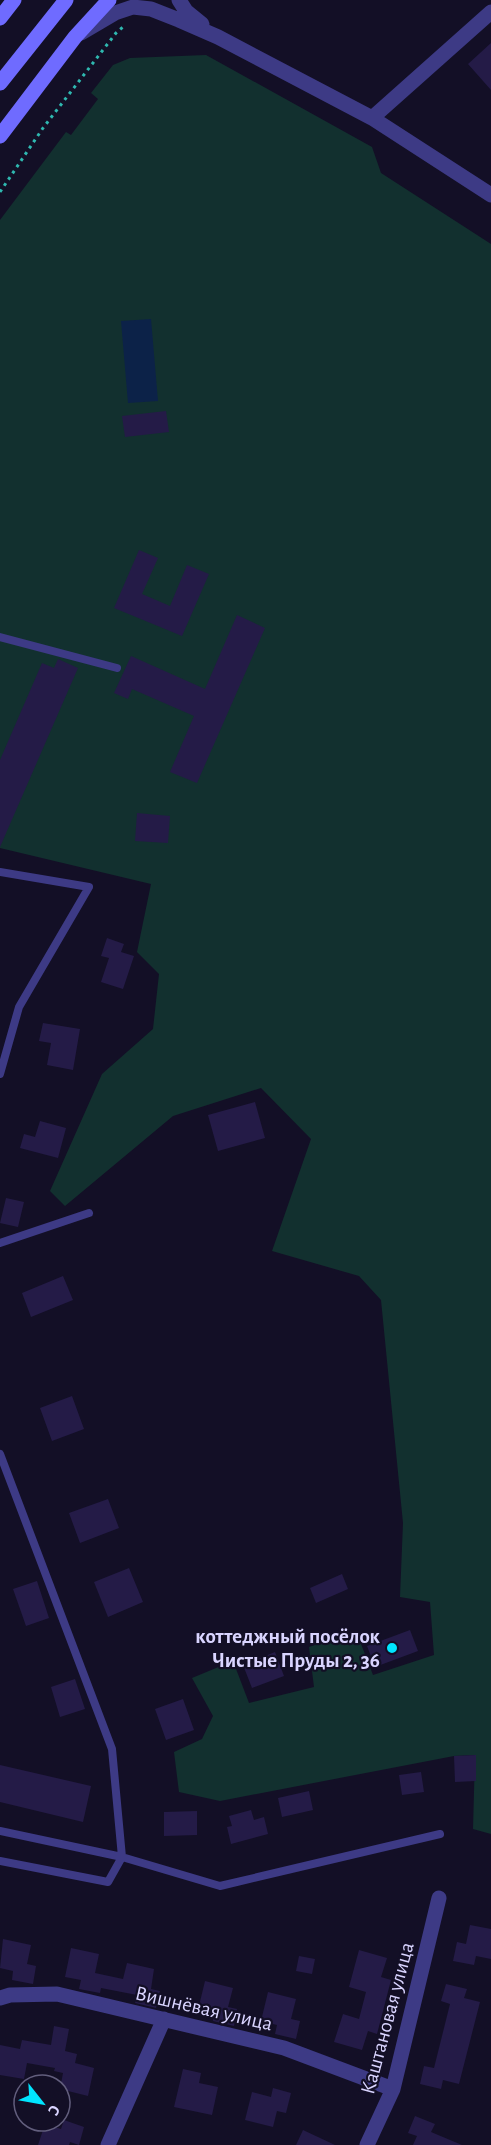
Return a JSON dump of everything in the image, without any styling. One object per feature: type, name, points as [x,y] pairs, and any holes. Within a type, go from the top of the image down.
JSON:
[{"type":"main road","points":[[0,18],[14,0]]},
{"type":"main road","points":[[0,83],[66,0]]},
{"type":"main road","points":[[0,136],[75,37],[109,0]]},
{"type":"street","points":[[180,0],[186,11],[218,37]]},
{"type":"street","points":[[75,37],[116,12],[133,7],[151,9],[218,37],[372,118],[491,195]]},
{"type":"street","points":[[372,118],[491,12]]},
{"type":"street","name":"Каштановая улица","points":[[367,2145],[393,2089],[439,1898]]},
{"type":"street","name":"Вишнёвая улица","points":[[0,1998],[10,1995],[57,1994],[284,2048],[393,2089]]},
{"type":"street","points":[[108,2145],[164,2019]]},
{"type":"lane","points":[[0,637],[117,668]]},
{"type":"lane","points":[[0,872],[89,887],[19,1007],[0,1074]]},
{"type":"lane","points":[[0,1243],[90,1213]]},
{"type":"lane","points":[[0,1454],[112,1749],[122,1857],[108,1881],[0,1861]]},
{"type":"lane","points":[[0,1831],[122,1857],[220,1886],[440,1834]]},
{"type":"path","points":[[0,192],[50,118],[116,33],[131,21]]},
{"type":"green space","points":[[206,55],[372,147],[381,173],[491,244],[491,1834],[473,1829],[475,1755],[454,1756],[220,1801],[179,1792],[174,1752],[202,1739],[213,1716],[192,1678],[233,1661],[249,1703],[314,1687],[309,1647],[356,1631],[373,1675],[434,1655],[430,1602],[400,1597],[403,1523],[381,1300],[359,1276],[272,1251],[311,1139],[261,1088],[173,1116],[65,1206],[50,1191],[102,1074],[153,1029],[159,974],[137,952],[151,884],[0,848],[0,220],[66,132],[71,135],[98,99],[91,93],[113,65],[130,58]]},
{"type":"water","points":[[151,319],[158,401],[128,403],[121,321]]},
{"type":"building","points":[[491,43],[491,90],[468,64]]},
{"type":"building","points":[[166,411],[169,432],[125,437],[122,416]]},
{"type":"building","points":[[139,550],[158,558],[142,594],[170,606],[187,565],[209,574],[182,636],[114,608]]},
{"type":"building","points":[[237,615],[265,628],[197,783],[170,772],[194,716],[132,689],[128,699],[114,693],[131,656],[205,689]]},
{"type":"building","points":[[58,659],[78,668],[0,847],[0,760],[42,663],[54,668]]},
{"type":"building","points":[[137,813],[170,816],[168,843],[135,841]]},
{"type":"building","points":[[107,938],[124,944],[121,952],[134,956],[123,989],[101,982],[109,958],[101,956]]},
{"type":"building","points":[[43,1023],[80,1029],[73,1070],[47,1065],[51,1043],[39,1041]]},
{"type":"building","points":[[255,1102],[265,1138],[218,1151],[208,1115]]},
{"type":"building","points":[[40,1121],[66,1128],[58,1158],[20,1148],[24,1134],[35,1137]]},
{"type":"building","points":[[6,1198],[24,1202],[18,1227],[0,1223]]},
{"type":"building","points":[[63,1276],[73,1300],[31,1317],[22,1293]]},
{"type":"building","points":[[72,1396],[84,1429],[52,1441],[40,1408]]},
{"type":"building","points":[[108,1499],[119,1528],[80,1543],[69,1513]]},
{"type":"building","points":[[129,1568],[143,1602],[108,1617],[94,1582]]},
{"type":"building","points":[[342,1574],[348,1589],[316,1603],[310,1588]]},
{"type":"building","points":[[37,1581],[49,1618],[26,1626],[13,1589]]},
{"type":"building","name":"коттеджный посёлок Чистые Пруды 2, 36","points":[[410,1630],[418,1651],[375,1667],[367,1646]]},
{"type":"building","points":[[275,1652],[284,1676],[252,1688],[243,1665]]},
{"type":"building","points":[[75,1679],[85,1709],[60,1717],[51,1687]]},
{"type":"building","points":[[183,1699],[194,1730],[166,1740],[155,1709]]},
{"type":"building","points":[[476,1755],[476,1781],[455,1782],[454,1756]]},
{"type":"building","points":[[0,1765],[91,1786],[83,1822],[0,1802]]},
{"type":"building","points":[[421,1772],[424,1792],[402,1795],[399,1775]]},
{"type":"building","points":[[309,1791],[313,1810],[282,1817],[278,1798]]},
{"type":"building","points":[[251,1810],[254,1820],[264,1817],[268,1834],[231,1844],[227,1827],[232,1826],[229,1816]]},
{"type":"building","points":[[197,1811],[197,1835],[164,1836],[164,1812]]},
{"type":"building","points":[[470,1925],[491,1929],[491,1959],[476,1956],[474,1965],[453,1961],[457,1942],[466,1944]]},
{"type":"building","points":[[3,1939],[31,1945],[27,1964],[36,1966],[33,1984],[12,1980],[13,1971],[0,1968]]},
{"type":"building","points":[[71,1948],[99,1954],[95,1973],[123,1979],[127,1963],[154,1969],[151,1989],[160,1991],[156,2008],[135,2003],[137,1995],[101,1988],[100,1993],[79,1989],[81,1980],[65,1977]]},
{"type":"building","points":[[359,1950],[387,1958],[381,1977],[391,1980],[377,2034],[368,2031],[362,2050],[334,2042],[343,2014],[359,2019],[366,1992],[349,1987]]},
{"type":"building","points":[[299,1956],[315,1959],[312,1974],[296,1971]]},
{"type":"building","points":[[205,1981],[233,1988],[228,2007],[237,2009],[234,2026],[213,2021],[214,2014],[198,2010]]},
{"type":"building","points":[[446,1984],[467,1989],[464,1998],[480,2002],[459,2084],[443,2080],[441,2089],[420,2084],[424,2066],[434,2068],[450,2004],[441,2001]]},
{"type":"building","points":[[268,1992],[296,1999],[291,2019],[300,2021],[296,2039],[275,2034],[277,2025],[261,2021]]},
{"type":"building","points":[[54,2026],[69,2029],[65,2051],[77,2054],[75,2063],[94,2068],[88,2096],[72,2092],[72,2073],[54,2071],[55,2068],[27,2063],[25,2073],[12,2073],[12,2077],[0,2075],[0,2045],[20,2049],[22,2040],[51,2045]]},
{"type":"building","points":[[183,2069],[201,2073],[199,2083],[218,2087],[212,2115],[174,2107]]},
{"type":"building","points":[[273,2088],[291,2093],[286,2113],[277,2111],[273,2127],[245,2120],[252,2092],[271,2097]]},
{"type":"building","points":[[415,2116],[435,2124],[431,2132],[462,2145],[413,2145],[417,2136],[408,2133]]},
{"type":"building","points":[[72,2123],[84,2127],[79,2145],[70,2142],[69,2145],[38,2145],[42,2133],[72,2133]]},
{"type":"building","points":[[303,2130],[335,2145],[296,2145]]},
{"type":"place","name":"коттеджный посёлок Чистые Пруды 2, 36","points":[[392,1648]]}]
